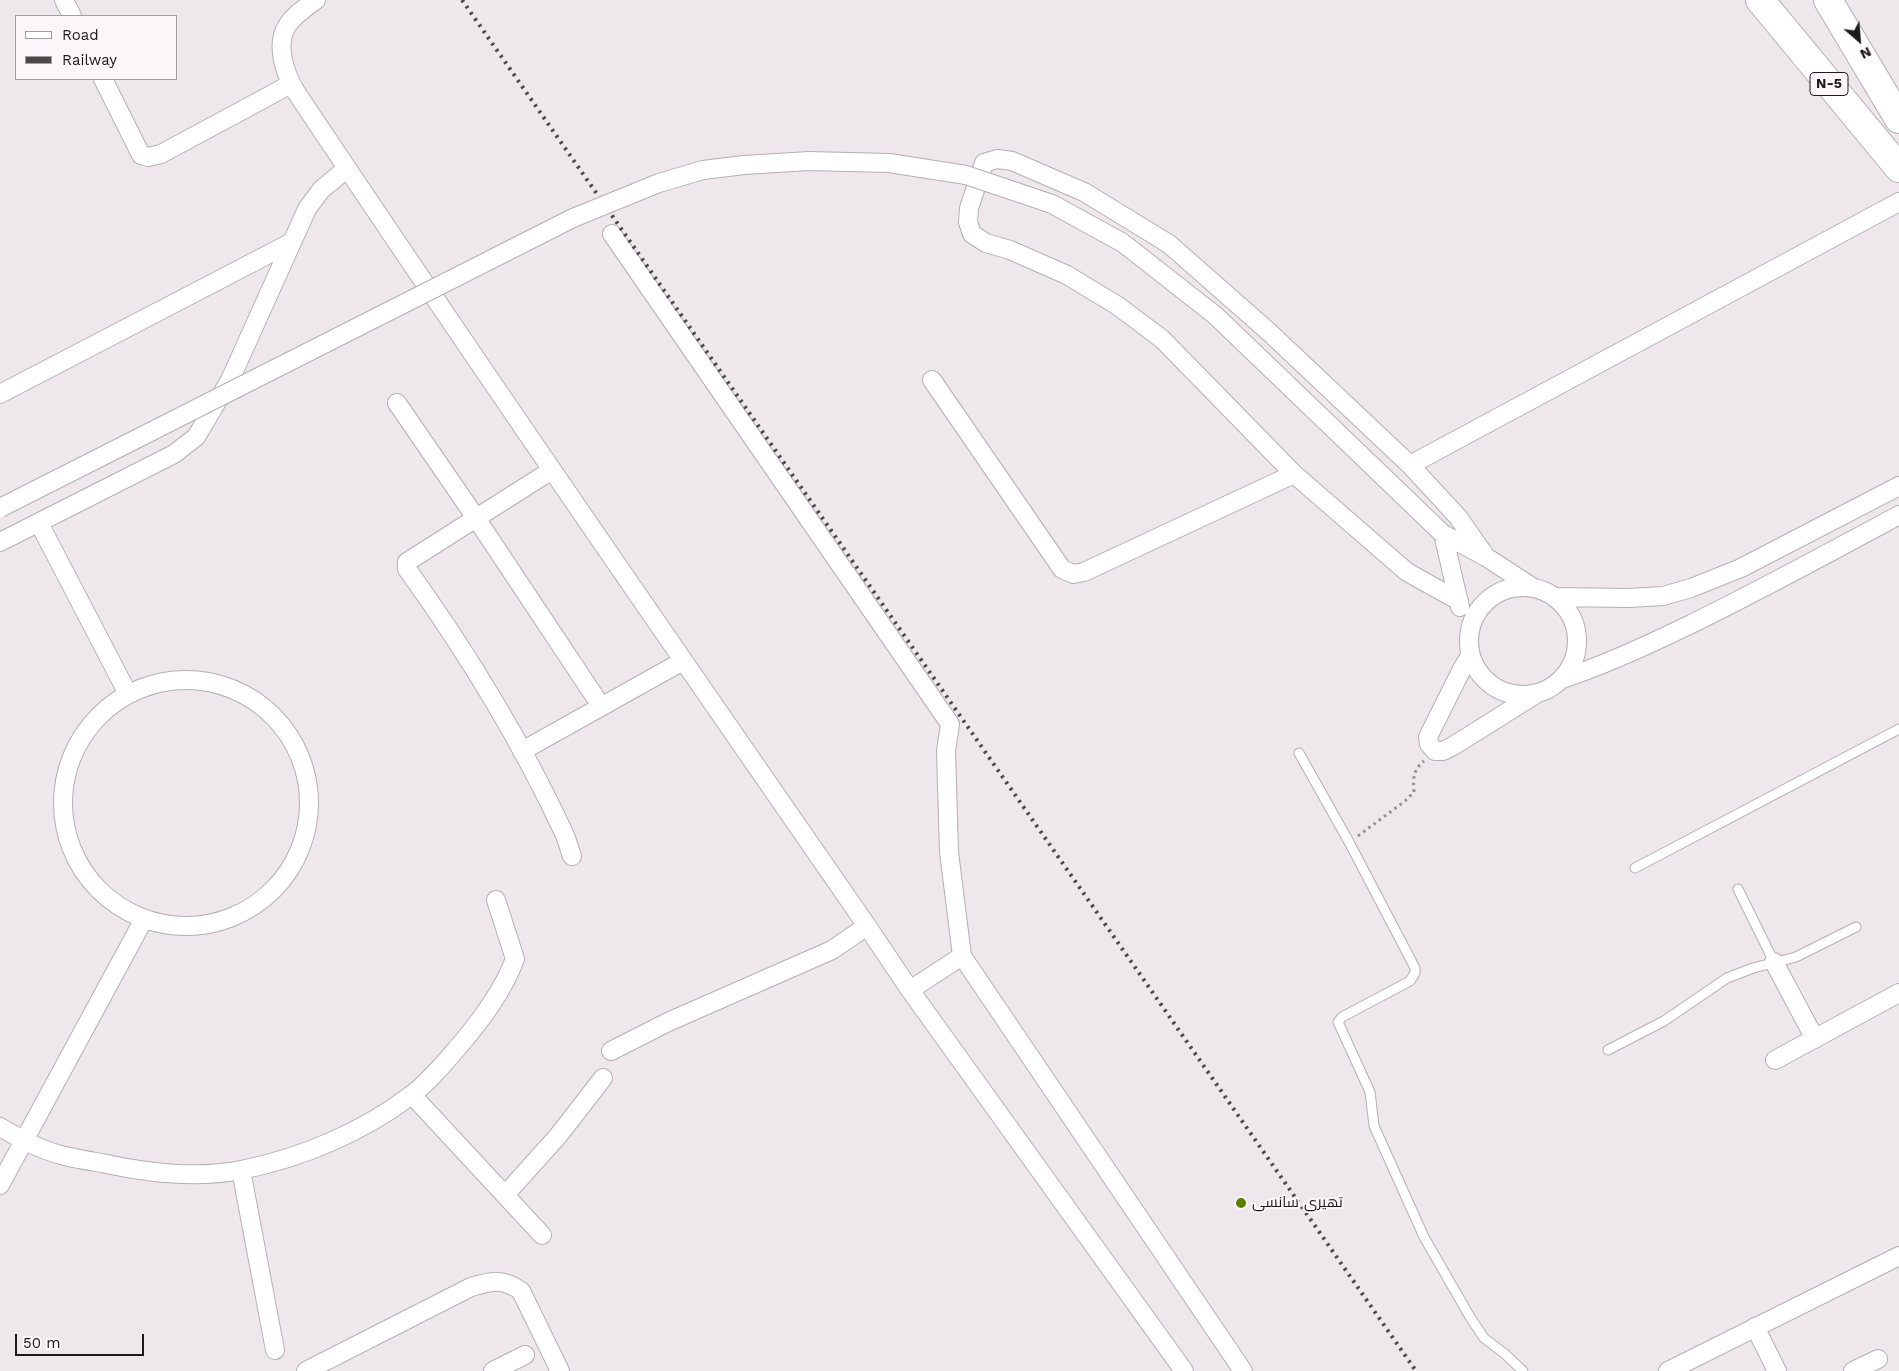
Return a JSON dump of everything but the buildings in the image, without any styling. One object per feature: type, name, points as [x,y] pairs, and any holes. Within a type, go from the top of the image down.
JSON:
[{"type":"highway","name":"N-5","points":[[1760,0],[1899,168]]},
{"type":"highway","name":"N-5","points":[[1828,0],[1899,119]]},
{"type":"street","points":[[64,0],[72,15]]},
{"type":"street","points":[[316,0],[295,16],[284,32],[282,52],[291,84],[346,170],[910,990],[1184,1371]]},
{"type":"street","points":[[104,80],[141,155],[148,158],[161,154],[291,84]]},
{"type":"street","points":[[1459,601],[1407,572],[1294,474],[1162,339],[1068,275],[1010,250],[986,243],[972,234],[968,222],[969,208],[984,163],[998,160],[1012,161],[1084,192],[1170,244],[1269,332],[1410,465],[1458,517],[1486,557]]},
{"type":"street","points":[[0,508],[573,218],[659,183],[703,170],[744,165],[809,161],[889,163],[966,175],[1052,204],[1123,243],[1216,316],[1442,534],[1486,557],[1534,588],[1554,597],[1568,612],[1576,631],[1577,641],[1573,661],[1562,678],[1452,746],[1443,751],[1435,751],[1429,744],[1428,737],[1462,670],[1469,649],[1470,629],[1474,618],[1488,599],[1510,588],[1534,588]]},
{"type":"street","points":[[0,542],[174,454],[196,438],[230,380],[290,243],[315,197],[346,170]]},
{"type":"street","points":[[1410,465],[1899,202]]},
{"type":"street","points":[[612,234],[950,724],[946,751],[949,852],[962,956],[1243,1371]]},
{"type":"street","points":[[0,394],[290,243]]},
{"type":"street","points":[[932,380],[1062,569],[1072,574],[1084,572],[1294,474]]},
{"type":"street","points":[[397,404],[476,518],[601,706]]},
{"type":"street","points":[[552,470],[407,562],[406,568],[440,616],[522,751],[564,833],[572,856]]},
{"type":"street","points":[[1554,597],[1663,596],[1690,588],[1742,568],[1899,486]]},
{"type":"street","points":[[1562,678],[1594,668],[1633,652],[1745,598],[1899,515]]},
{"type":"street","points":[[39,523],[128,694]]},
{"type":"street","points":[[1442,534],[1469,649],[1479,673],[1492,686],[1510,694],[1529,695],[1538,693]]},
{"type":"street","points":[[522,751],[683,661]]},
{"type":"street","points":[[191,680],[213,682],[226,686],[252,698],[275,717],[292,740],[304,766],[310,794],[308,823],[300,850],[286,875],[277,886],[260,901],[229,918],[201,925],[172,926],[144,919],[116,905],[104,895],[88,878],[75,858],[69,843],[63,812],[62,796],[68,765],[82,737],[102,712],[128,694],[155,684],[191,680]]},
{"type":"street","points":[[0,1127],[24,1141],[64,1156],[137,1170],[177,1174],[241,1170],[298,1155],[339,1138],[365,1126],[412,1095],[447,1060],[482,1019],[512,968],[515,959],[496,900]]},
{"type":"street","points":[[0,1185],[144,919]]},
{"type":"street","points":[[611,1051],[668,1022],[832,950],[867,926]]},
{"type":"street","points":[[910,990],[962,956]]},
{"type":"street","points":[[1774,962],[1815,1039]]},
{"type":"street","points":[[1775,1060],[1899,993]]},
{"type":"street","points":[[505,1195],[558,1136],[603,1078]]},
{"type":"street","points":[[412,1095],[542,1235]]},
{"type":"street","points":[[241,1170],[275,1350]]},
{"type":"street","points":[[1668,1371],[1899,1256]]},
{"type":"street","points":[[306,1371],[472,1287],[491,1282],[511,1284],[521,1291],[560,1371]]},
{"type":"street","points":[[1755,1328],[1777,1371]]},
{"type":"street","points":[[493,1371],[524,1355]]},
{"type":"street","points":[[1853,1371],[1878,1359]]},
{"type":"lane","points":[[1634,868],[1899,729]]},
{"type":"lane","points":[[1299,754],[1349,842],[1415,968],[1415,973],[1410,981],[1342,1017],[1338,1022],[1370,1092],[1374,1126],[1424,1237],[1470,1317],[1484,1338],[1506,1354],[1523,1371]]},
{"type":"lane","points":[[1738,889],[1774,962]]},
{"type":"lane","points":[[1608,1050],[1664,1021],[1727,978],[1753,968],[1796,956],[1856,927]]},
{"type":"path","points":[[1349,842],[1405,801],[1414,792],[1413,779],[1416,767],[1435,751]]},
{"type":"railway","points":[[462,0],[1416,1371]]},
{"type":"place","name":"تھیری سانسی","points":[[1241,1203]]}]
